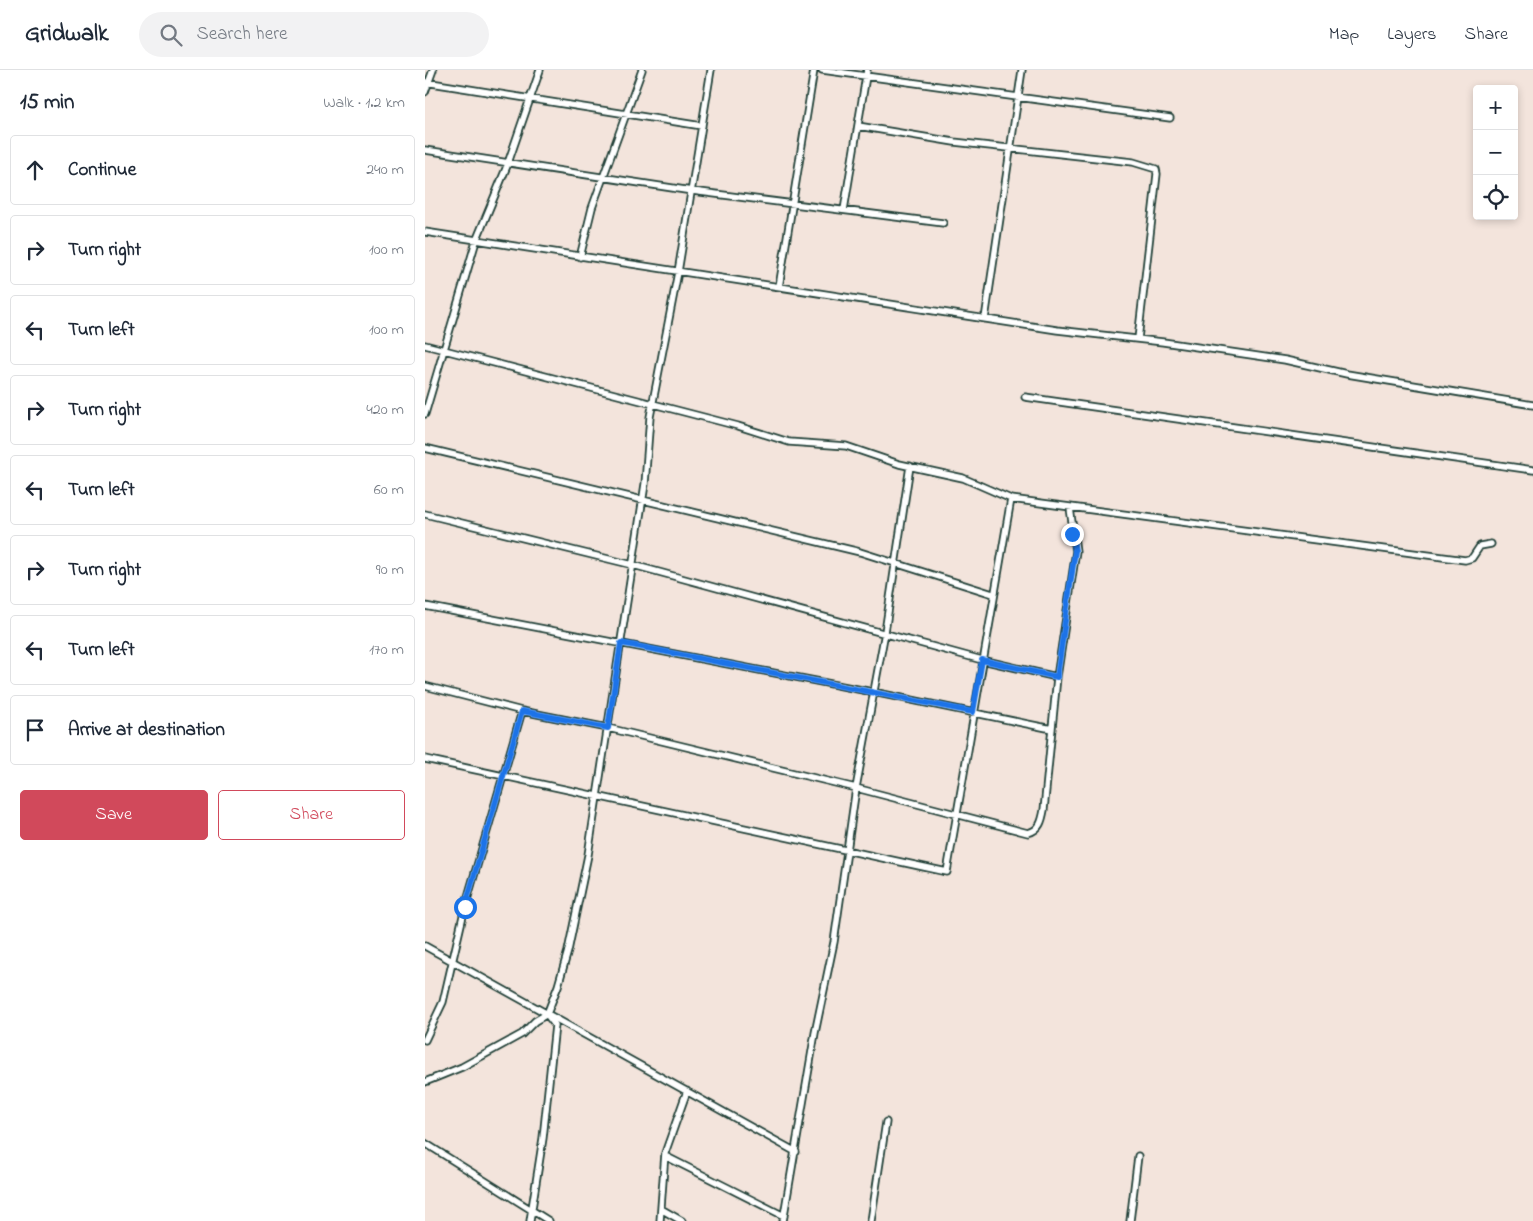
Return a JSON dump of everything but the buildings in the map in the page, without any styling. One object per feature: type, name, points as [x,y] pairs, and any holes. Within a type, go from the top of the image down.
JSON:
[{"type":"street","points":[[425,92],[427,82],[433,70]]},
{"type":"street","points":[[425,414],[476,240],[508,164],[539,70]]},
{"type":"street","points":[[580,257],[592,208],[642,70]]},
{"type":"street","points":[[425,1082],[462,1067],[522,1034],[535,1021],[547,1014],[558,986],[568,951],[608,728],[643,500],[653,404],[679,272],[711,70]]},
{"type":"street","points":[[779,287],[814,70]]},
{"type":"street","points":[[822,70],[867,73],[1018,97],[1170,118]]},
{"type":"street","points":[[985,319],[1022,70]]},
{"type":"street","points":[[844,210],[867,73]]},
{"type":"street","points":[[427,82],[702,126]]},
{"type":"street","points":[[859,126],[955,142],[1133,162],[1156,169],[1157,174],[1138,339]]},
{"type":"street","points":[[425,150],[692,191],[943,223]]},
{"type":"street","points":[[425,232],[985,319],[1285,360],[1347,374],[1533,405]]},
{"type":"street","points":[[425,346],[653,404],[789,442],[846,446],[910,466],[963,478],[1011,500],[1465,560],[1472,558],[1480,546],[1491,544]]},
{"type":"street","points":[[1025,397],[1533,470]]},
{"type":"street","points":[[425,448],[860,552],[993,594]]},
{"type":"street","points":[[665,1156],[783,1219],[849,851],[856,788],[885,632],[910,466]]},
{"type":"street","points":[[425,759],[504,778],[597,795],[947,872],[993,594],[1011,500]]},
{"type":"street","points":[[425,686],[522,711],[608,728],[856,788],[1028,833],[1035,831],[1042,821],[1057,677],[1075,551],[1070,508]]},
{"type":"street","points":[[425,514],[633,565],[885,632],[982,660],[1057,677]]},
{"type":"street","points":[[425,606],[873,692],[1052,729]]},
{"type":"street","points":[[425,1040],[443,1002],[465,907],[522,711]]},
{"type":"street","points":[[425,946],[796,1152]]},
{"type":"street","points":[[529,1221],[543,1138],[555,1025],[547,1014]]},
{"type":"street","points":[[660,1221],[665,1156],[687,1091]]},
{"type":"street","points":[[871,1221],[886,1122]]},
{"type":"street","points":[[425,1143],[549,1221]]},
{"type":"street","points":[[1130,1221],[1138,1156]]},
{"type":"street","points":[[661,1209],[682,1221]]},
{"type":"route","points":[[465,907],[522,711],[608,728],[621,643],[973,712],[982,660],[1057,677],[1075,551],[1072,534]]}]
